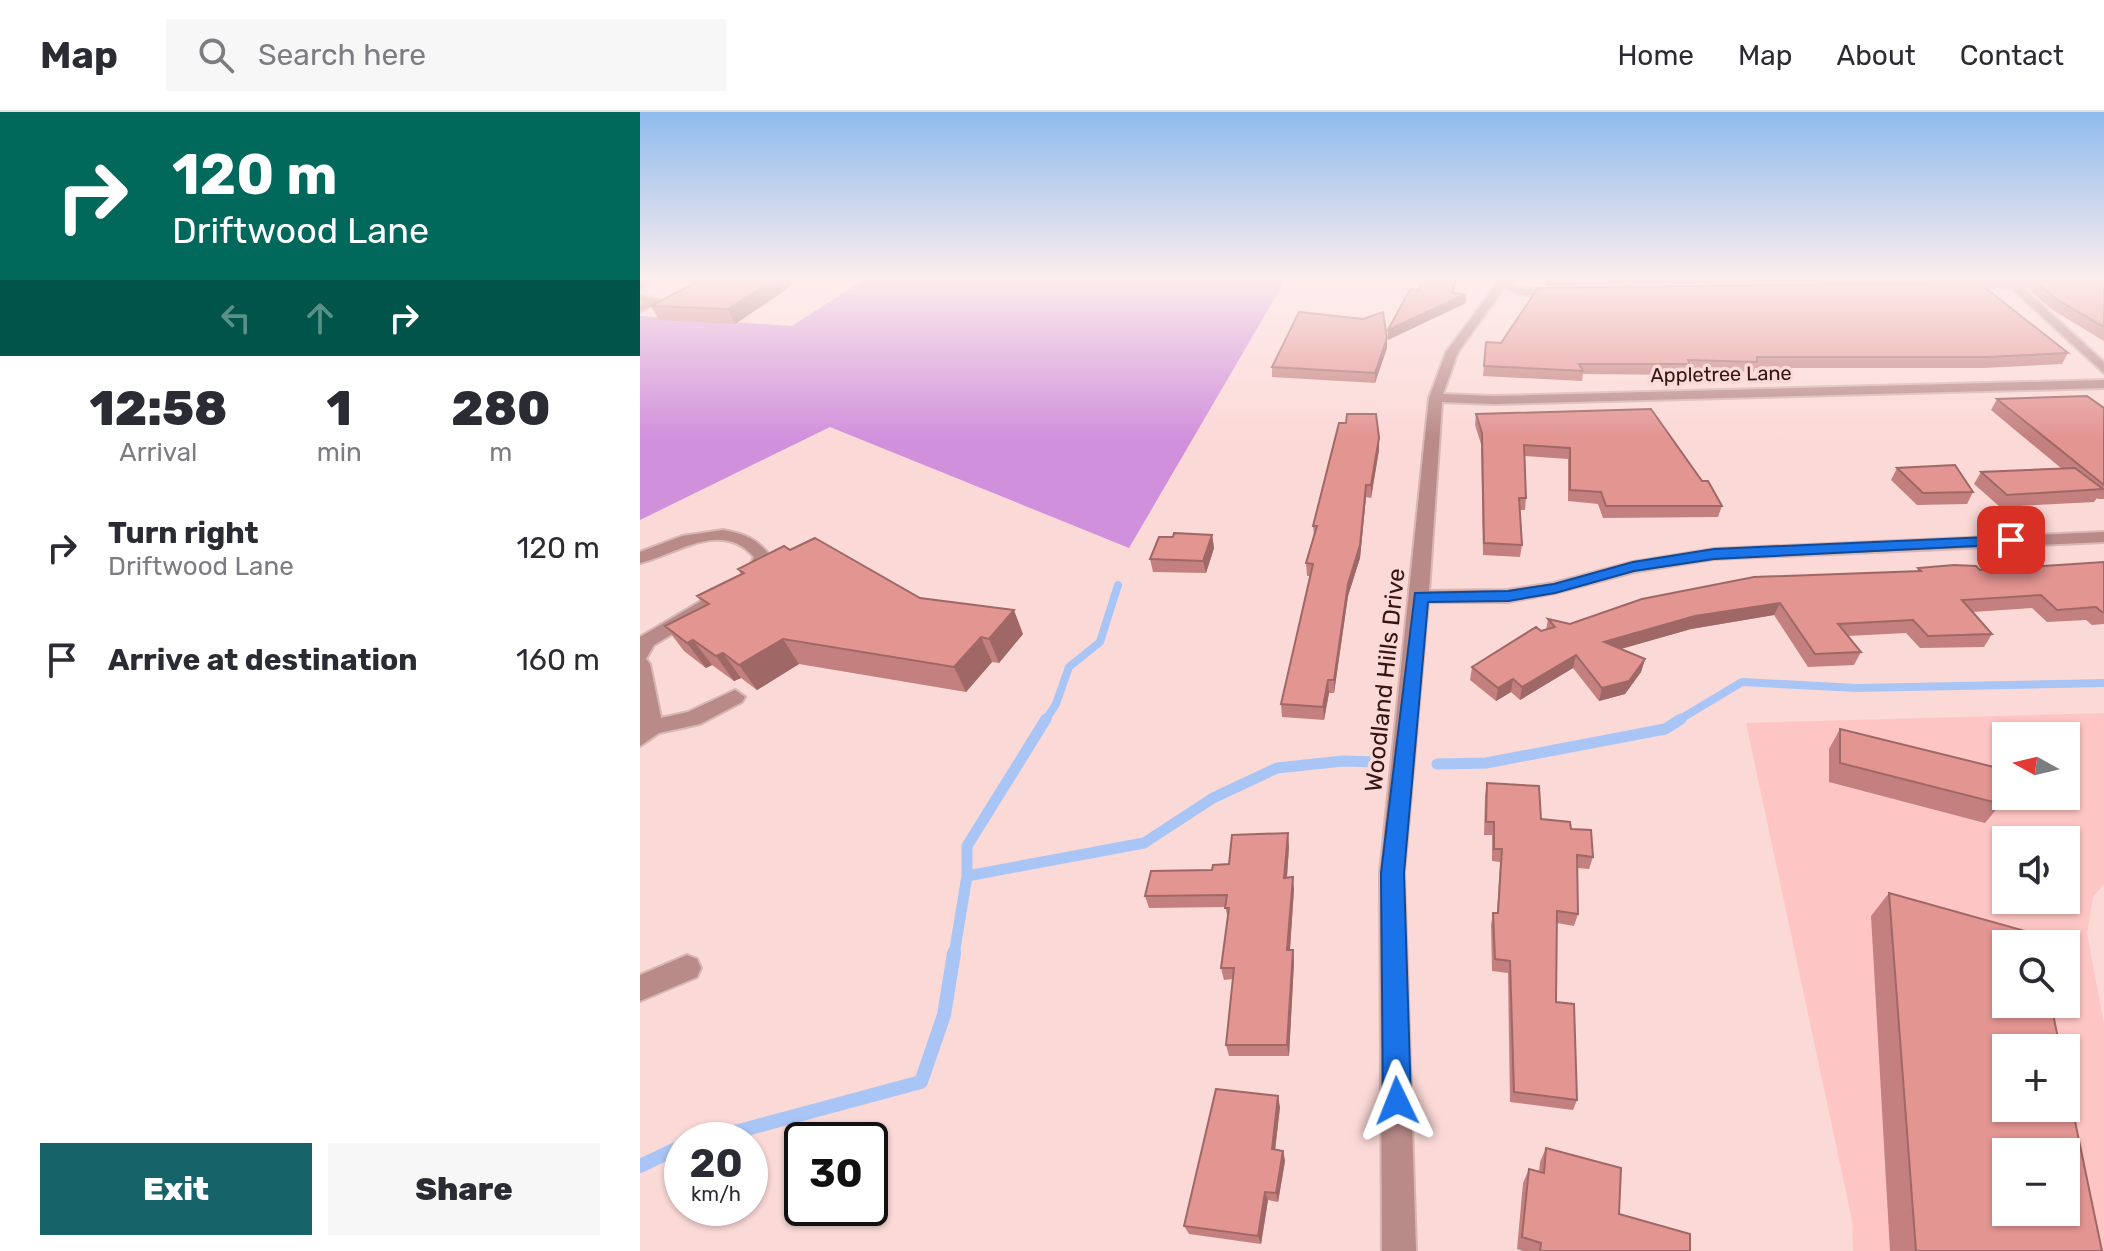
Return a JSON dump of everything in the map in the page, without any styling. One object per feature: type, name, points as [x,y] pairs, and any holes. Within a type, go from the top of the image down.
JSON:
[{"type":"street","name":"Woodland Hills Drive","points":[[1399,1251],[1392,873],[1438,377],[1466,332]]},
{"type":"street","points":[[2064,332],[2104,369]]},
{"type":"street","name":"Appletree Lane","points":[[1436,398],[1493,400],[2104,384]]},
{"type":"street","points":[[640,558],[699,538],[732,534],[755,542],[763,557],[752,578],[647,641],[640,654]]},
{"type":"street","points":[[1420,597],[1508,596],[1555,588],[1633,567],[1714,554],[2104,537]]},
{"type":"street","points":[[640,664],[647,733],[693,719],[735,697]]},
{"type":"street","points":[[640,988],[687,968]]},
{"type":"shaded area","points":[[640,332],[1255,332],[1129,548],[830,427],[640,520]]},
{"type":"shaded area","points":[[2104,713],[2104,884],[2093,897],[2087,933],[2104,1024],[2104,1251],[1853,1251],[1852,1220],[1746,723]]},
{"type":"building","points":[[1289,332],[1386,332],[1387,338],[1375,373],[1272,367]]},
{"type":"building","points":[[1508,332],[2042,332],[2068,353],[1987,357],[1757,357],[1757,362],[1688,360],[1690,364],[1579,364],[1583,371],[1484,366],[1486,342],[1501,343]]},
{"type":"building","points":[[2087,396],[2104,408],[2104,485],[1997,399]]},
{"type":"building","points":[[1651,409],[1702,481],[1708,481],[1722,506],[1606,506],[1601,492],[1570,490],[1570,448],[1524,445],[1526,498],[1519,498],[1522,545],[1484,543],[1482,433],[1476,414]]},
{"type":"building","points":[[1347,414],[1376,414],[1379,438],[1371,485],[1366,485],[1360,545],[1348,584],[1334,680],[1328,680],[1323,707],[1281,704],[1313,564],[1306,563],[1317,526],[1313,526],[1339,423],[1346,423]]},
{"type":"building","points":[[1955,465],[1973,492],[1923,493],[1897,468]]},
{"type":"building","points":[[2075,468],[2103,489],[2007,495],[1981,472]]},
{"type":"building","points":[[1174,533],[1212,535],[1203,561],[1150,559],[1159,537],[1173,537]]},
{"type":"building","points":[[815,538],[920,598],[1014,610],[989,639],[981,637],[954,667],[783,639],[739,665],[723,653],[716,656],[693,640],[687,643],[665,626],[709,604],[697,596],[744,573],[738,569],[784,546],[790,550]]},
{"type":"building","points":[[2104,562],[2104,612],[2096,607],[2057,610],[2041,595],[1962,600],[1992,634],[1928,636],[1913,620],[1838,624],[1861,652],[1815,654],[1780,603],[1695,616],[1604,642],[1645,659],[1629,681],[1602,688],[1576,655],[1522,687],[1513,679],[1498,688],[1472,667],[1536,627],[1541,631],[1555,627],[1548,619],[1570,624],[1642,599],[1754,577],[1921,571],[1918,568],[1954,565],[1976,566],[1980,570]]},
{"type":"building","points":[[1840,729],[1992,767],[1992,802],[1840,763]]},
{"type":"building","points":[[1487,783],[1539,786],[1541,819],[1570,822],[1571,829],[1591,830],[1593,857],[1577,855],[1578,914],[1557,911],[1556,1002],[1574,1004],[1577,1100],[1514,1092],[1510,961],[1495,959],[1493,913],[1498,913],[1502,849],[1494,849],[1494,822],[1486,822]]},
{"type":"building","points":[[1288,833],[1284,878],[1293,877],[1287,950],[1293,950],[1287,1045],[1226,1045],[1234,968],[1221,968],[1229,908],[1225,908],[1227,895],[1145,896],[1151,871],[1212,870],[1213,865],[1229,864],[1232,835]]},
{"type":"building","points":[[1889,893],[2022,930],[1992,930],[1992,1018],[2054,1018],[2057,1034],[1992,1034],[1992,1122],[2075,1122],[2078,1138],[1992,1138],[1992,1226],[2080,1226],[2080,1145],[2102,1251],[1916,1251]]},
{"type":"building","points":[[1216,1089],[1278,1096],[1272,1149],[1283,1151],[1276,1193],[1265,1192],[1258,1236],[1184,1226]]},
{"type":"building","points":[[1546,1148],[1621,1168],[1619,1214],[1690,1234],[1690,1251],[1540,1251],[1541,1243],[1522,1237],[1529,1169],[1544,1173]]},
{"type":"waterway","points":[[1045,721],[1056,704],[1069,667],[1100,642],[1118,585]]},
{"type":"waterway","points":[[1677,721],[1742,682],[1857,688],[2104,683]]},
{"type":"waterway","points":[[967,876],[967,846],[1046,719]]},
{"type":"waterway","points":[[1437,764],[1486,763],[1665,729],[1681,719]]},
{"type":"waterway","points":[[967,876],[1144,843],[1213,798],[1277,768],[1343,761],[1378,762]]},
{"type":"waterway","points":[[954,955],[967,876]]},
{"type":"waterway","points":[[768,1123],[921,1082],[944,1015],[954,953]]},
{"type":"waterway","points":[[640,1166],[664,1155]]},
{"type":"route","points":[[1397,1101],[1392,873],[1420,597],[1508,596],[1555,588],[1633,567],[1714,554],[2011,540]]}]
